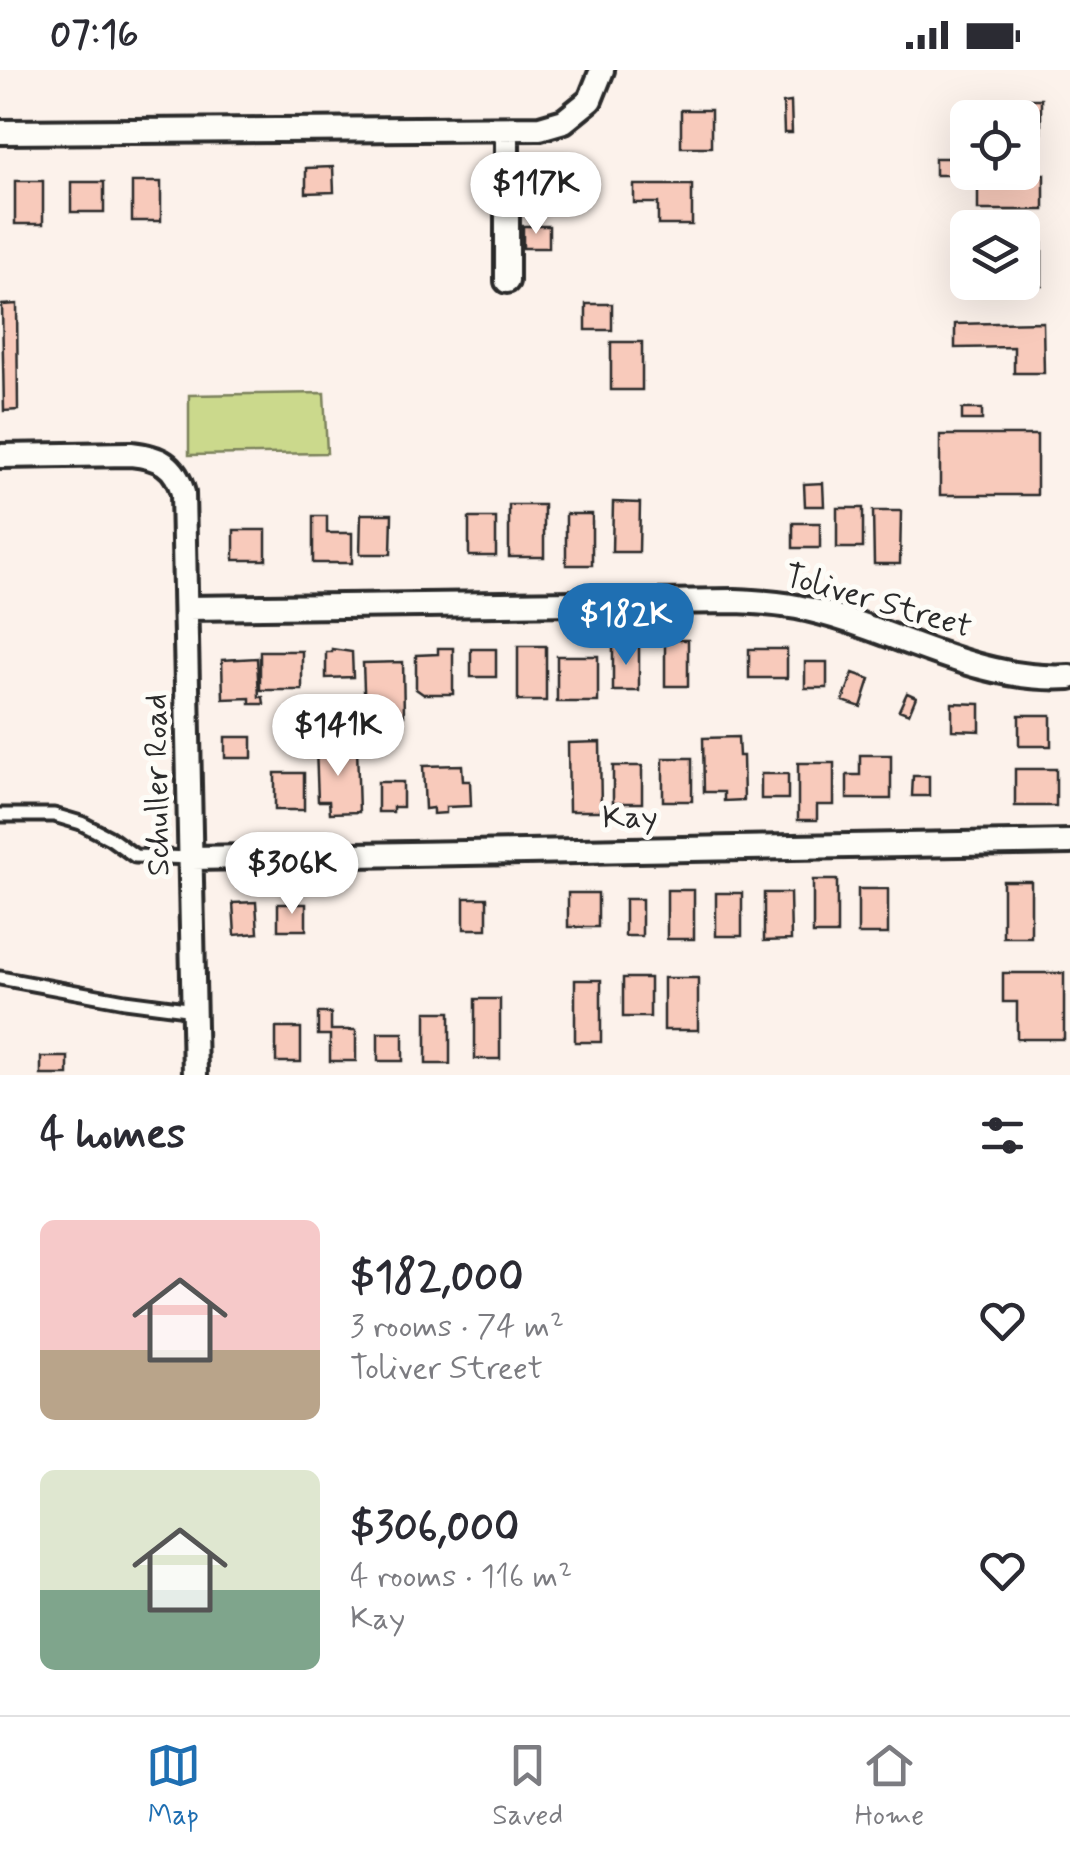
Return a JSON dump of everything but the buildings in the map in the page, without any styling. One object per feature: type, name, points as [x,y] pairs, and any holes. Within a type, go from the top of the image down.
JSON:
[{"type":"street","points":[[0,132],[540,128],[564,122],[590,100],[602,70]]},
{"type":"street","points":[[507,129],[507,281]]},
{"type":"street","name":"Schuller Road","points":[[0,456],[151,456],[178,476],[183,493],[195,1075]]},
{"type":"street","name":"Toliver Street","points":[[186,608],[766,602],[800,608],[987,668],[1022,675],[1070,677]]},
{"type":"street","name":"Kay","points":[[192,858],[1070,842]]},
{"type":"lane","points":[[0,814],[54,815],[81,823],[135,856],[192,858]]},
{"type":"lane","points":[[0,978],[194,1010]]},
{"type":"green space","points":[[324,393],[327,453],[189,455],[189,395]]}]
